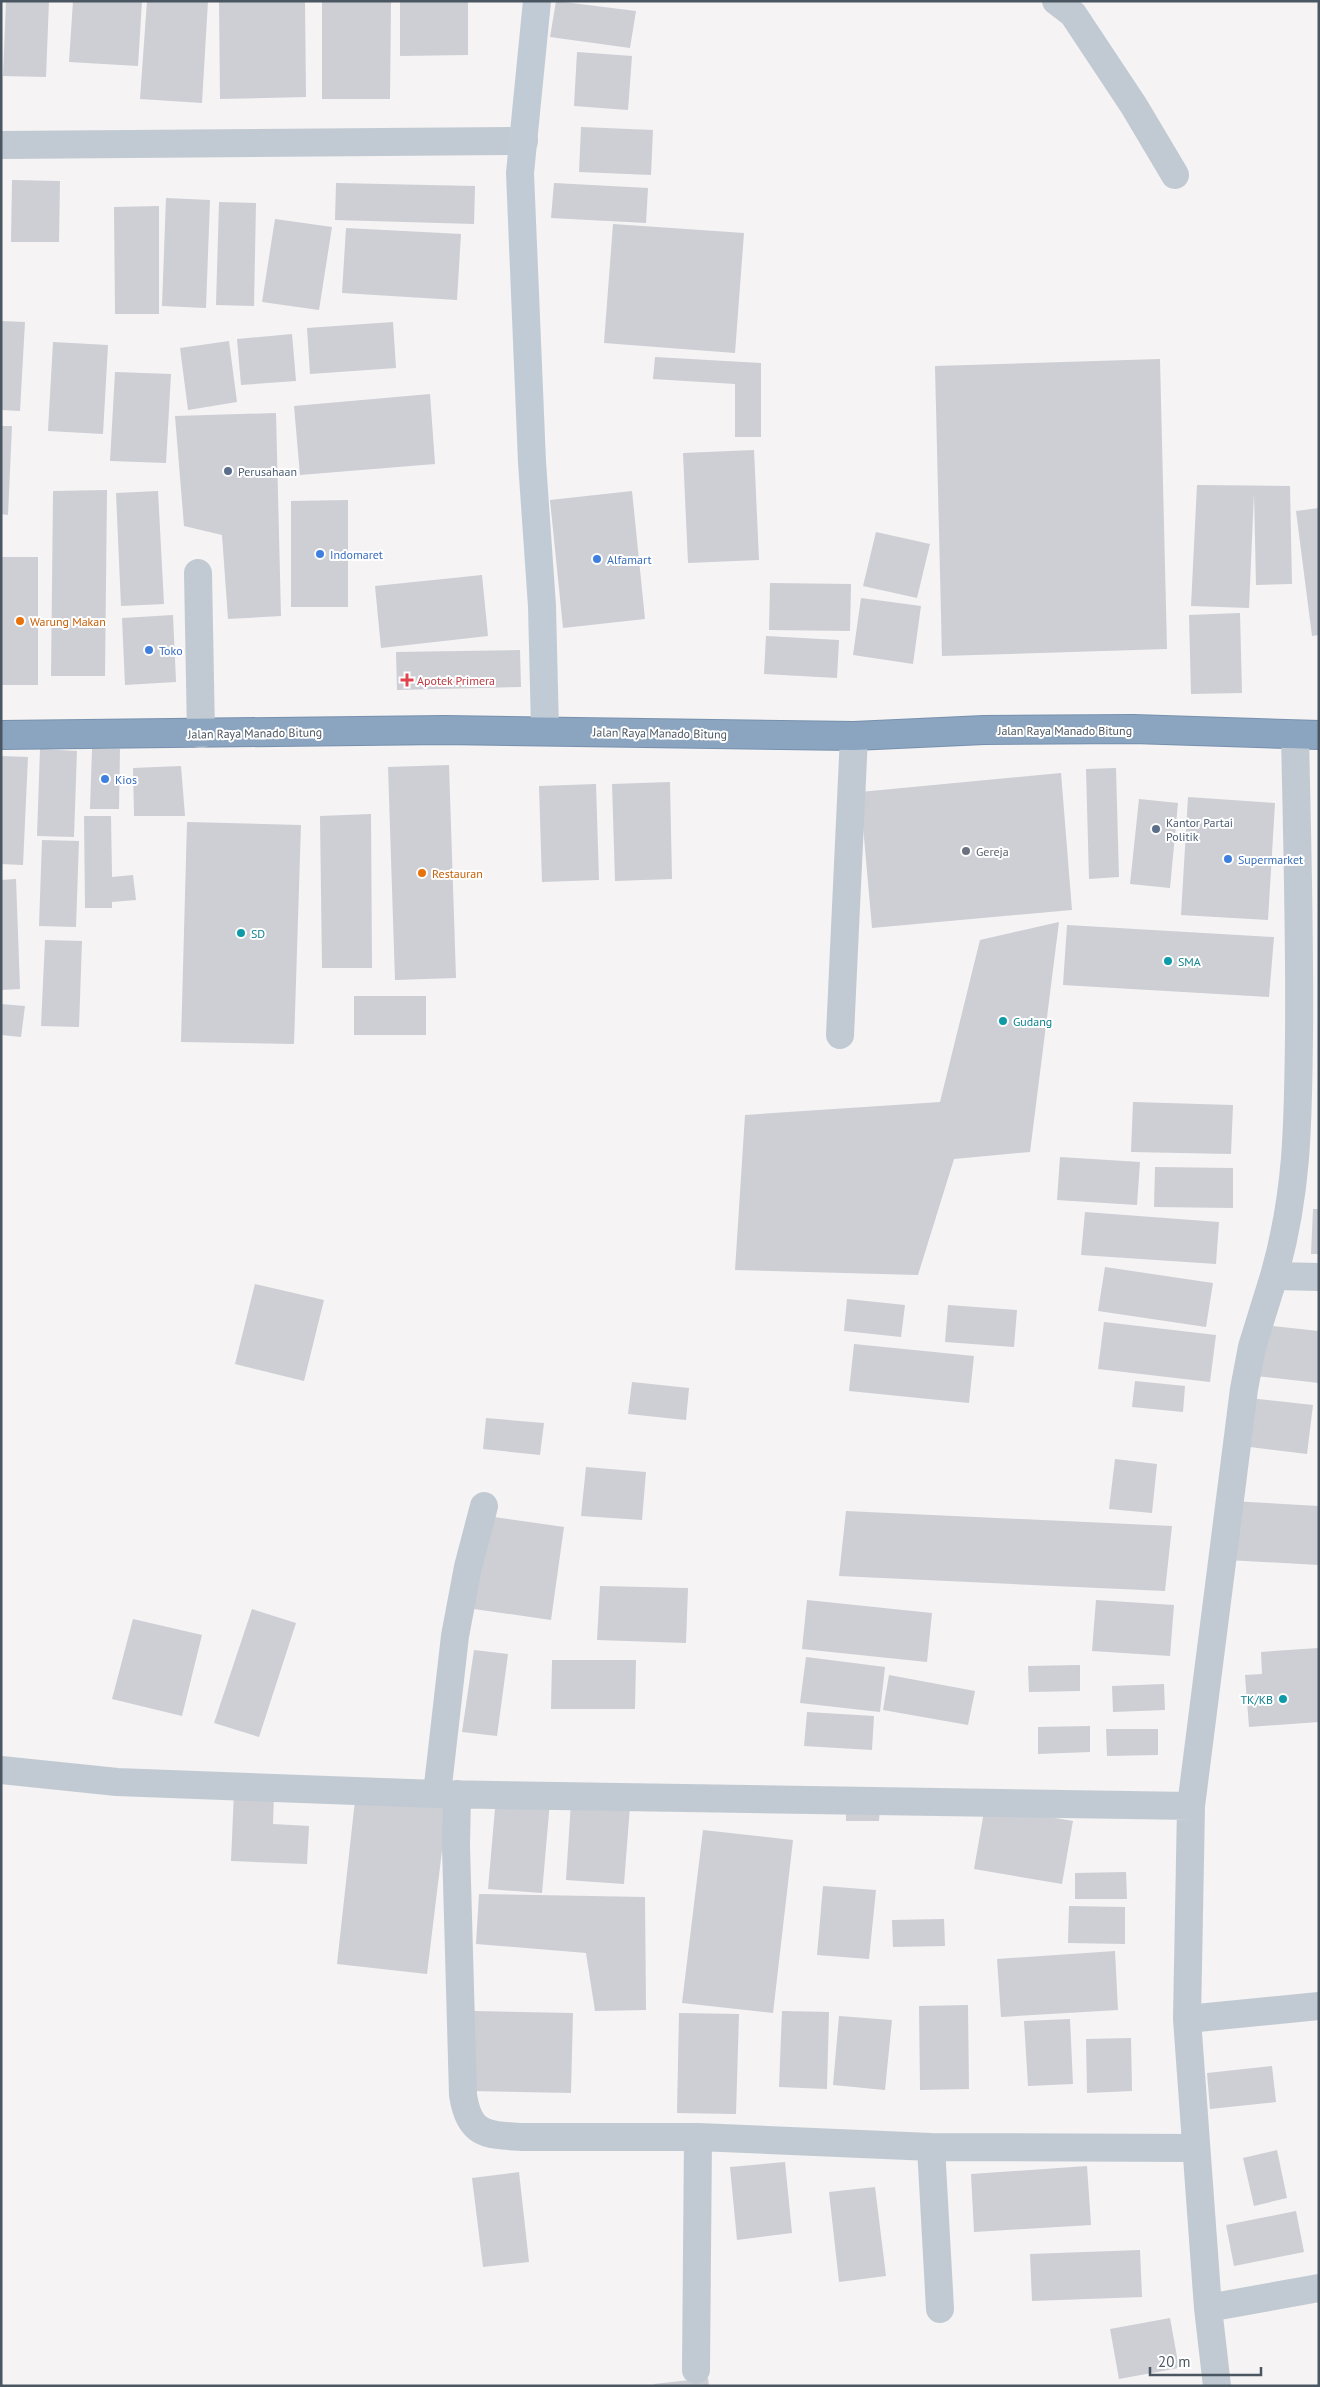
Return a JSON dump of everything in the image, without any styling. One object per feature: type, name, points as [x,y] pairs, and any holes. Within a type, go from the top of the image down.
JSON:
[{"type":"highway","name":"Jalan Raya Manado Bitung","points":[[1,735],[545,730],[854,736],[984,730],[1123,729],[1307,735]]},
{"type":"street","points":[[537,1],[520,174],[532,462],[542,606],[545,730]]},
{"type":"street","points":[[1056,1],[1073,14],[1134,106],[1175,175]]},
{"type":"street","points":[[1,146],[524,141]]},
{"type":"street","points":[[198,573],[201,734]]},
{"type":"street","points":[[1217,2386],[1208,2308],[1186,2019],[1191,1806],[1244,1389],[1252,1347],[1274,1276],[1289,1217],[1298,1142],[1300,963],[1307,735]]},
{"type":"street","points":[[840,1035],[854,736]]},
{"type":"street","points":[[1274,1276],[1319,1277]]},
{"type":"street","points":[[484,1506],[468,1567],[455,1636],[447,1794],[456,1846],[463,2094],[472,2124],[487,2133],[522,2137],[698,2137],[931,2147],[1196,2148]]},
{"type":"street","points":[[1,1770],[117,1782],[447,1794],[1191,1806]]},
{"type":"street","points":[[1186,2019],[1319,2006]]},
{"type":"street","points":[[696,2370],[698,2137]]},
{"type":"street","points":[[931,2147],[940,2309]]},
{"type":"street","points":[[1208,2308],[1319,2288]]},
{"type":"building","points":[[6,1],[49,1],[46,77],[3,76]]},
{"type":"building","points":[[73,1],[142,1],[138,66],[69,62]]},
{"type":"building","points":[[147,1],[208,1],[202,103],[140,99]]},
{"type":"building","points":[[219,1],[305,1],[306,97],[220,99]]},
{"type":"building","points":[[322,1],[391,1],[390,99],[322,99]]},
{"type":"building","points":[[400,1],[468,1],[468,55],[400,56]]},
{"type":"building","points":[[556,1],[636,11],[630,48],[550,37]]},
{"type":"building","points":[[577,52],[632,56],[628,110],[574,106]]},
{"type":"building","points":[[581,127],[653,130],[651,175],[579,172]]},
{"type":"building","points":[[12,180],[60,181],[59,242],[11,242]]},
{"type":"building","points":[[336,183],[475,186],[474,224],[335,220]]},
{"type":"building","points":[[554,183],[648,188],[646,223],[551,218]]},
{"type":"building","points":[[166,198],[210,200],[206,308],[162,306]]},
{"type":"building","points":[[219,202],[256,203],[254,306],[216,305]]},
{"type":"building","points":[[159,206],[159,314],[115,314],[114,207]]},
{"type":"building","points":[[275,219],[332,227],[319,310],[262,302]]},
{"type":"building","points":[[613,224],[744,233],[735,353],[604,343]]},
{"type":"building","points":[[346,228],[461,234],[457,300],[342,293]]},
{"type":"building","points":[[1,321],[25,322],[20,411],[1,410]]},
{"type":"building","points":[[393,322],[396,368],[310,374],[307,328]]},
{"type":"building","points":[[292,334],[296,381],[241,385],[237,339]]},
{"type":"building","points":[[229,341],[237,402],[188,410],[180,348]]},
{"type":"building","points":[[53,342],[108,345],[103,434],[48,431]]},
{"type":"building","points":[[655,357],[761,363],[761,437],[735,437],[735,384],[653,379]]},
{"type":"building","points":[[1160,359],[1167,649],[942,656],[935,366]]},
{"type":"building","points":[[115,372],[171,374],[166,463],[110,461]]},
{"type":"building","points":[[430,394],[435,464],[300,475],[294,406]]},
{"type":"building","name":"Perusahaan","points":[[276,413],[281,616],[228,619],[222,535],[184,526],[175,416]]},
{"type":"building","points":[[1,426],[12,426],[8,515],[1,514]]},
{"type":"building","points":[[754,450],[759,560],[688,563],[683,453]]},
{"type":"building","points":[[1197,485],[1290,486],[1292,584],[1256,585],[1254,493],[1249,608],[1191,606]]},
{"type":"building","points":[[107,490],[105,676],[51,676],[53,491]]},
{"type":"building","points":[[158,491],[164,604],[121,606],[116,493]]},
{"type":"building","name":"Alfamart","points":[[632,491],[645,619],[563,628],[550,500]]},
{"type":"building","name":"Indomaret","points":[[348,500],[348,607],[291,607],[291,501]]},
{"type":"building","points":[[1319,508],[1319,635],[1312,636],[1296,511]]},
{"type":"building","points":[[876,532],[930,544],[917,598],[863,586]]},
{"type":"building","name":"Warung Makan","points":[[1,557],[38,557],[38,685],[1,685]]},
{"type":"building","points":[[482,575],[488,636],[381,648],[375,586]]},
{"type":"building","points":[[770,583],[851,584],[850,631],[769,630]]},
{"type":"building","points":[[861,598],[921,606],[913,664],[853,655]]},
{"type":"building","points":[[1240,613],[1242,693],[1191,694],[1189,615]]},
{"type":"building","name":"Toko","points":[[173,615],[176,682],[125,685],[122,618]]},
{"type":"building","points":[[766,636],[839,640],[837,678],[764,674]]},
{"type":"building","points":[[520,650],[521,687],[397,690],[396,652]]},
{"type":"building","points":[[40,749],[77,751],[74,837],[37,836]]},
{"type":"building","name":"Kios","points":[[92,749],[120,749],[119,809],[90,809]]},
{"type":"building","points":[[1,756],[28,757],[23,865],[1,864]]},
{"type":"building","name":"Restauran","points":[[449,765],[456,978],[395,980],[388,767]]},
{"type":"building","points":[[181,766],[185,816],[134,816],[133,768]]},
{"type":"building","points":[[1116,768],[1119,877],[1089,879],[1086,769]]},
{"type":"building","name":"Gereja","points":[[1061,773],[1072,910],[872,928],[860,792]]},
{"type":"building","points":[[670,782],[672,879],[615,881],[612,784]]},
{"type":"building","points":[[596,784],[599,880],[542,882],[539,786]]},
{"type":"building","name":"Supermarket","points":[[1188,797],[1275,803],[1268,920],[1181,915]]},
{"type":"building","name":"Kantor Partai Politik","points":[[1139,799],[1178,803],[1170,888],[1130,884]]},
{"type":"building","points":[[371,814],[372,968],[322,968],[320,816]]},
{"type":"building","points":[[84,816],[111,816],[112,877],[133,875],[136,900],[112,902],[112,908],[85,908]]},
{"type":"building","name":"SD","points":[[187,822],[301,825],[294,1044],[181,1042]]},
{"type":"building","points":[[42,840],[79,841],[76,927],[39,926]]},
{"type":"building","points":[[16,879],[20,989],[1,990],[1,880]]},
{"type":"building","name":"Gudang","points":[[1059,922],[1030,1152],[954,1159],[918,1275],[735,1270],[745,1115],[940,1102],[980,940]]},
{"type":"building","name":"SMA","points":[[1067,925],[1274,937],[1269,997],[1063,985]]},
{"type":"building","points":[[45,940],[82,941],[79,1027],[41,1026]]},
{"type":"building","points":[[354,996],[426,996],[426,1035],[354,1035]]},
{"type":"building","points":[[1,1004],[25,1006],[21,1037],[1,1035]]},
{"type":"building","points":[[1133,1102],[1233,1105],[1231,1154],[1131,1152]]},
{"type":"building","points":[[1060,1157],[1140,1162],[1137,1205],[1057,1200]]},
{"type":"building","points":[[1155,1167],[1233,1168],[1233,1208],[1154,1207]]},
{"type":"building","points":[[1313,1209],[1319,1209],[1319,1254],[1311,1254]]},
{"type":"building","points":[[1085,1212],[1219,1222],[1216,1264],[1081,1255]]},
{"type":"building","points":[[1105,1267],[1213,1283],[1206,1327],[1098,1311]]},
{"type":"building","points":[[255,1284],[324,1300],[304,1381],[235,1364]]},
{"type":"building","points":[[847,1299],[905,1305],[901,1337],[844,1331]]},
{"type":"building","points":[[948,1305],[1017,1310],[1014,1347],[945,1342]]},
{"type":"building","points":[[1104,1322],[1216,1335],[1210,1382],[1098,1369]]},
{"type":"building","points":[[1262,1325],[1319,1331],[1319,1383],[1256,1376]]},
{"type":"building","points":[[854,1344],[974,1356],[969,1403],[849,1391]]},
{"type":"building","points":[[1135,1381],[1185,1386],[1183,1412],[1132,1407]]},
{"type":"building","points":[[632,1382],[689,1388],[686,1420],[628,1414]]},
{"type":"building","points":[[1249,1398],[1313,1405],[1307,1454],[1242,1446]]},
{"type":"building","points":[[486,1418],[544,1423],[540,1455],[483,1449]]},
{"type":"building","points":[[1115,1459],[1157,1464],[1152,1513],[1109,1509]]},
{"type":"building","points":[[586,1467],[646,1472],[642,1520],[581,1516]]},
{"type":"building","points":[[1231,1501],[1319,1506],[1319,1565],[1227,1560]]},
{"type":"building","points":[[846,1511],[1172,1526],[1165,1591],[839,1576]]},
{"type":"building","points":[[487,1516],[564,1527],[551,1620],[474,1609]]},
{"type":"building","points":[[600,1586],[688,1588],[686,1643],[597,1640]]},
{"type":"building","points":[[807,1600],[932,1613],[927,1662],[802,1649]]},
{"type":"building","points":[[1096,1600],[1174,1605],[1170,1656],[1092,1651]]},
{"type":"building","points":[[252,1609],[296,1623],[259,1737],[214,1723]]},
{"type":"building","points":[[133,1619],[202,1635],[182,1716],[112,1699]]},
{"type":"building","name":"TK/KB","points":[[1318,1648],[1319,1722],[1249,1727],[1245,1675],[1262,1674],[1261,1652]]},
{"type":"building","points":[[474,1650],[508,1654],[497,1736],[462,1732]]},
{"type":"building","points":[[806,1657],[885,1667],[880,1712],[800,1703]]},
{"type":"building","points":[[552,1660],[636,1660],[635,1709],[551,1709]]},
{"type":"building","points":[[1080,1665],[1080,1691],[1029,1692],[1028,1666]]},
{"type":"building","points":[[889,1675],[975,1691],[968,1725],[883,1710]]},
{"type":"building","points":[[1164,1684],[1165,1710],[1113,1712],[1112,1686]]},
{"type":"building","points":[[807,1712],[874,1716],[872,1750],[804,1746]]},
{"type":"building","points":[[1090,1726],[1090,1752],[1038,1754],[1038,1727]]},
{"type":"building","points":[[1106,1729],[1158,1729],[1158,1755],[1107,1756]]},
{"type":"building","points":[[356,1791],[448,1801],[427,1974],[337,1964]]},
{"type":"building","points":[[234,1792],[274,1793],[273,1824],[309,1826],[307,1864],[231,1861]]},
{"type":"building","points":[[496,1797],[550,1801],[542,1893],[488,1889]]},
{"type":"building","points":[[571,1802],[630,1806],[624,1884],[566,1880]]},
{"type":"building","points":[[985,1806],[1073,1821],[1062,1884],[974,1869]]},
{"type":"building","points":[[846,1808],[880,1808],[879,1821],[846,1821]]},
{"type":"building","points":[[703,1830],[793,1840],[773,2013],[682,2003]]},
{"type":"building","points":[[1126,1872],[1127,1899],[1075,1899],[1075,1873]]},
{"type":"building","points":[[823,1886],[876,1890],[869,1959],[817,1955]]},
{"type":"building","points":[[479,1894],[645,1897],[646,2010],[595,2011],[586,1953],[476,1944]]},
{"type":"building","points":[[1069,1906],[1125,1907],[1125,1944],[1068,1943]]},
{"type":"building","points":[[944,1919],[945,1946],[893,1947],[892,1920]]},
{"type":"building","points":[[1115,1951],[1118,2010],[1001,2017],[997,1959]]},
{"type":"building","points":[[968,2005],[969,2089],[920,2090],[919,2006]]},
{"type":"building","points":[[473,2011],[573,2013],[571,2093],[470,2091]]},
{"type":"building","points":[[782,2011],[829,2012],[827,2089],[779,2087]]},
{"type":"building","points":[[679,2013],[739,2014],[736,2114],[677,2113]]},
{"type":"building","points":[[839,2016],[892,2020],[885,2090],[833,2085]]},
{"type":"building","points":[[1070,2019],[1073,2084],[1028,2086],[1024,2021]]},
{"type":"building","points":[[1131,2038],[1132,2091],[1087,2093],[1086,2039]]},
{"type":"building","points":[[1272,2066],[1276,2102],[1210,2109],[1207,2073]]},
{"type":"building","points":[[1277,2150],[1287,2198],[1254,2206],[1243,2158]]},
{"type":"building","points":[[785,2162],[792,2233],[737,2240],[730,2167]]},
{"type":"building","points":[[1087,2166],[1091,2225],[974,2232],[971,2174]]},
{"type":"building","points":[[519,2172],[529,2262],[483,2267],[472,2178]]},
{"type":"building","points":[[875,2187],[886,2276],[839,2282],[829,2192]]},
{"type":"building","points":[[1296,2211],[1304,2252],[1234,2266],[1226,2225]]},
{"type":"building","points":[[1140,2250],[1142,2297],[1032,2301],[1030,2254]]},
{"type":"building","points":[[1170,2318],[1179,2368],[1119,2379],[1110,2329]]},
{"type":"building","points":[[708,2378],[709,2386],[655,2386],[654,2384]]},
{"type":"place","name":"Perusahaan","points":[[228,471]]},
{"type":"place","name":"Indomaret","points":[[320,554]]},
{"type":"place","name":"Alfamart","points":[[597,559]]},
{"type":"place","name":"Warung Makan","points":[[20,621]]},
{"type":"place","name":"Toko","points":[[149,650]]},
{"type":"place","name":"Apotek Primera","points":[[407,680]]},
{"type":"place","name":"Kios","points":[[105,779]]},
{"type":"place","name":"Kantor Partai Politik","points":[[1156,829]]},
{"type":"place","name":"Gereja","points":[[966,851]]},
{"type":"place","name":"Supermarket","points":[[1228,859]]},
{"type":"place","name":"Restauran","points":[[422,873]]},
{"type":"place","name":"SD","points":[[241,933]]},
{"type":"place","name":"SMA","points":[[1168,961]]},
{"type":"place","name":"Gudang","points":[[1003,1021]]},
{"type":"place","name":"TK/KB","points":[[1283,1699]]}]
